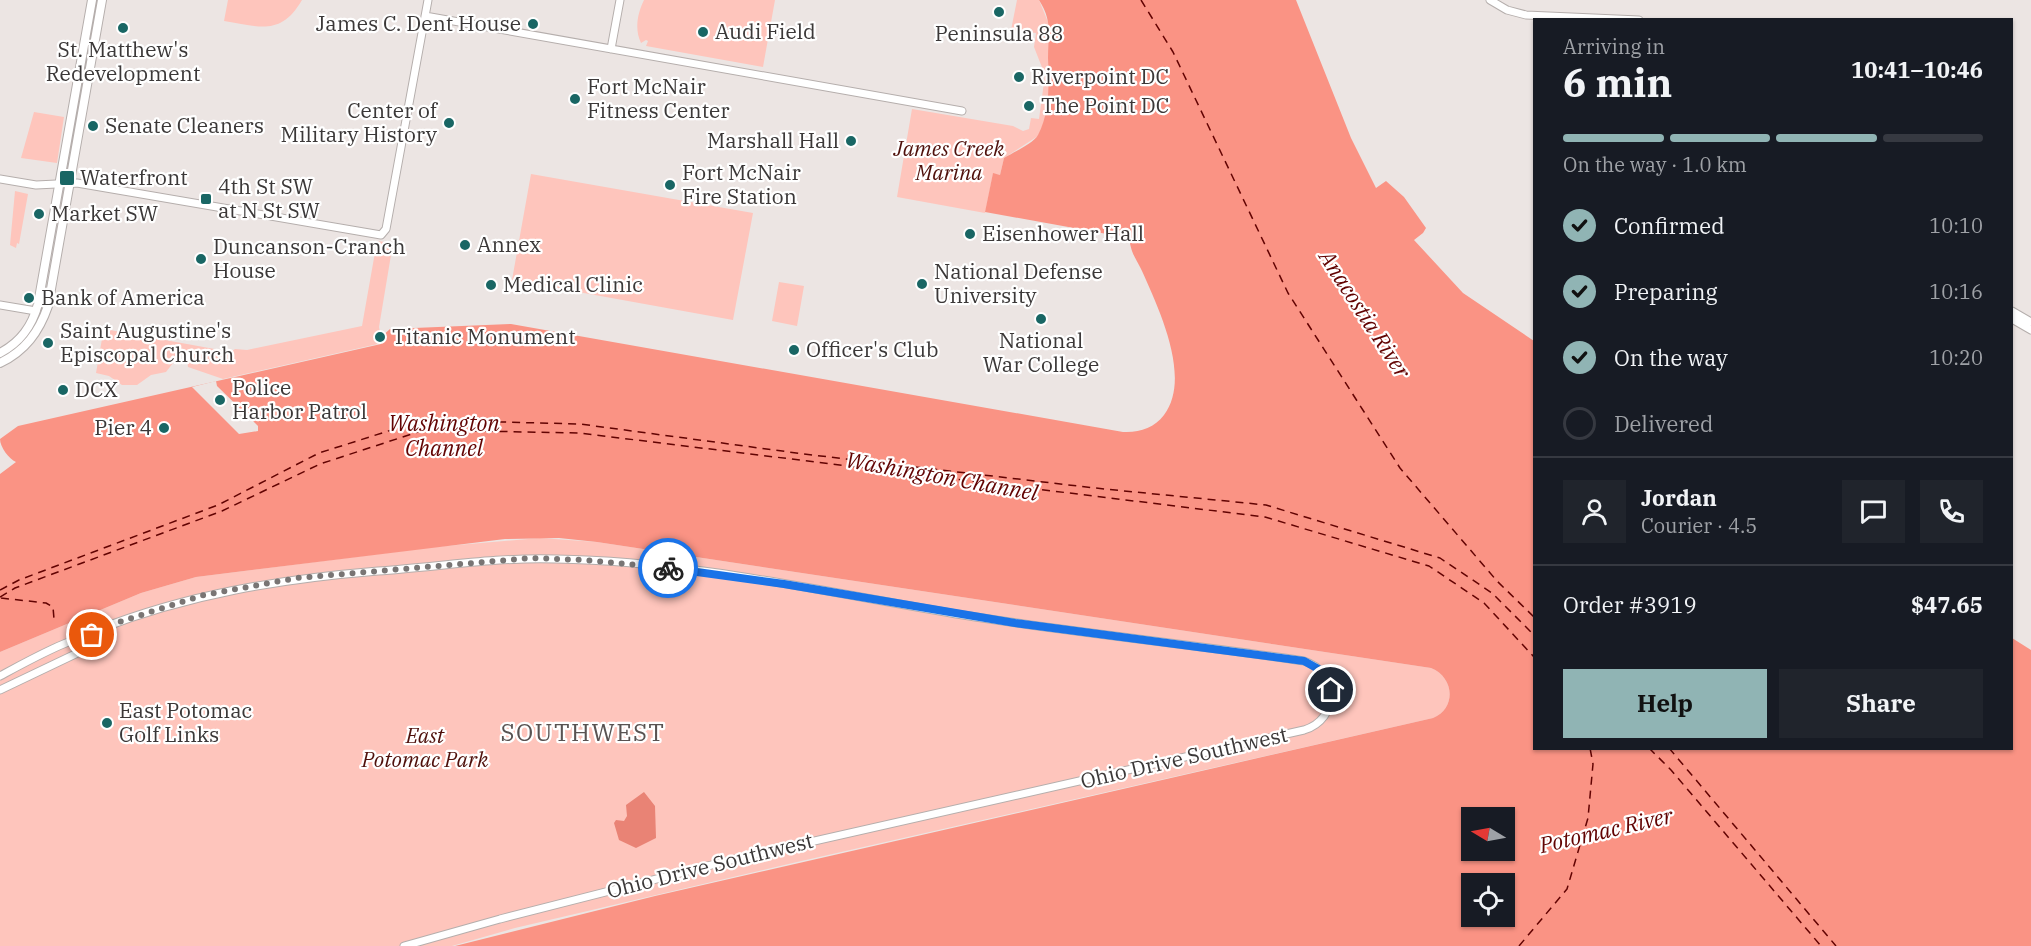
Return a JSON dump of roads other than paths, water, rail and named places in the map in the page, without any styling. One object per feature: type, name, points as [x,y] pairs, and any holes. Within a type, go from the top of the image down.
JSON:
[{"type":"main road","points":[[0,353],[23,335],[36,312],[92,0]]},
{"type":"main road","points":[[0,363],[26,346],[37,331],[45,313],[102,0]]},
{"type":"street","points":[[0,177],[30,184],[70,182],[377,235],[383,234],[428,0]]},
{"type":"street","points":[[611,49],[620,0]]},
{"type":"street","points":[[1490,0],[1521,15],[1592,18]]},
{"type":"street","points":[[425,16],[962,111]]},
{"type":"street","points":[[0,305],[36,312]]},
{"type":"street","points":[[2013,311],[2031,322]]},
{"type":"street","points":[[2013,320],[2031,330]]},
{"type":"street","name":"Ohio Drive Southwest","points":[[0,690],[88,648],[94,632],[100,628],[164,606],[257,584],[318,576],[501,560],[564,559],[624,563],[754,580],[1015,623],[1304,661],[1322,671],[1331,690],[1330,703],[1325,716],[1314,726],[1304,730],[735,859],[404,946]]},
{"type":"street","name":"Ohio Drive Southwest","points":[[0,676],[67,643],[87,635],[92,637]]},
{"type":"water","points":[[1039,0],[1296,0],[1351,138],[1376,188],[1386,181],[1404,197],[1426,228],[1414,240],[1463,293],[1533,340],[1533,750],[2013,750],[2013,639],[2031,650],[2031,946],[455,946],[655,896],[1433,718],[1446,707],[1450,693],[1448,685],[1439,672],[1431,668],[559,538],[505,539],[196,577],[141,593],[0,652],[0,474],[16,462],[5,452],[0,439],[18,426],[381,344],[380,338],[390,329],[511,324],[1123,432],[1135,432],[1151,426],[1160,420],[1172,400],[1175,382],[1174,363],[1164,324],[1129,238],[985,212],[993,173],[1000,175],[1004,158],[1027,145],[1038,135],[1045,117],[1048,88],[1048,22]]},
{"type":"place","name":"Peninsula 88","points":[[999,12]]},
{"type":"place","name":"James C. Dent House","points":[[533,24]]},
{"type":"place","name":"St. Matthew's Redevelopment","points":[[123,28]]},
{"type":"place","name":"Audi Field","points":[[703,32]]},
{"type":"place","name":"Riverpoint DC","points":[[1019,77]]},
{"type":"place","name":"Fort McNair Fitness Center","points":[[575,99]]},
{"type":"place","name":"The Point DC","points":[[1029,106]]},
{"type":"place","name":"Center of Military History","points":[[449,123]]},
{"type":"place","name":"Senate Cleaners","points":[[93,126]]},
{"type":"place","name":"Marshall Hall","points":[[851,141]]},
{"type":"place","name":"Waterfront","points":[[67,178]]},
{"type":"place","name":"Fort McNair Fire Station","points":[[670,185]]},
{"type":"place","name":"4th St SW at N St SW","points":[[206,199]]},
{"type":"place","name":"Market SW","points":[[39,214]]},
{"type":"place","name":"Eisenhower Hall","points":[[970,234]]},
{"type":"place","name":"Annex","points":[[465,245]]},
{"type":"place","name":"Duncanson-Cranch House","points":[[201,259]]},
{"type":"place","name":"National Defense University","points":[[922,284]]},
{"type":"place","name":"Medical Clinic","points":[[491,285]]},
{"type":"place","name":"Bank of America","points":[[29,298]]},
{"type":"place","name":"National War College","points":[[1041,319]]},
{"type":"place","name":"Titanic Monument","points":[[380,337]]},
{"type":"place","name":"Saint Augustine's Episcopal Church","points":[[48,343]]},
{"type":"place","name":"Officer's Club","points":[[794,350]]},
{"type":"place","name":"DCX","points":[[63,390]]},
{"type":"place","name":"Police Harbor Patrol","points":[[220,400]]},
{"type":"place","name":"Pier 4","points":[[164,428]]},
{"type":"place","name":"East Potomac Golf Links","points":[[107,723]]},
{"type":"district","name":"SOUTHWEST","points":[[583,733]]},
{"type":"park label","name":"James Creek Marina","points":[[949,161]]},
{"type":"park label","name":"East Potomac Park","points":[[425,748]]},
{"type":"water label","name":"Anacostia River","points":[[1365,314]]},
{"type":"water label","name":"Washington Channel","points":[[444,436]]},
{"type":"water label","name":"Washington Channel","points":[[942,476]]},
{"type":"water label","name":"Potomac River","points":[[1606,830]]}]
